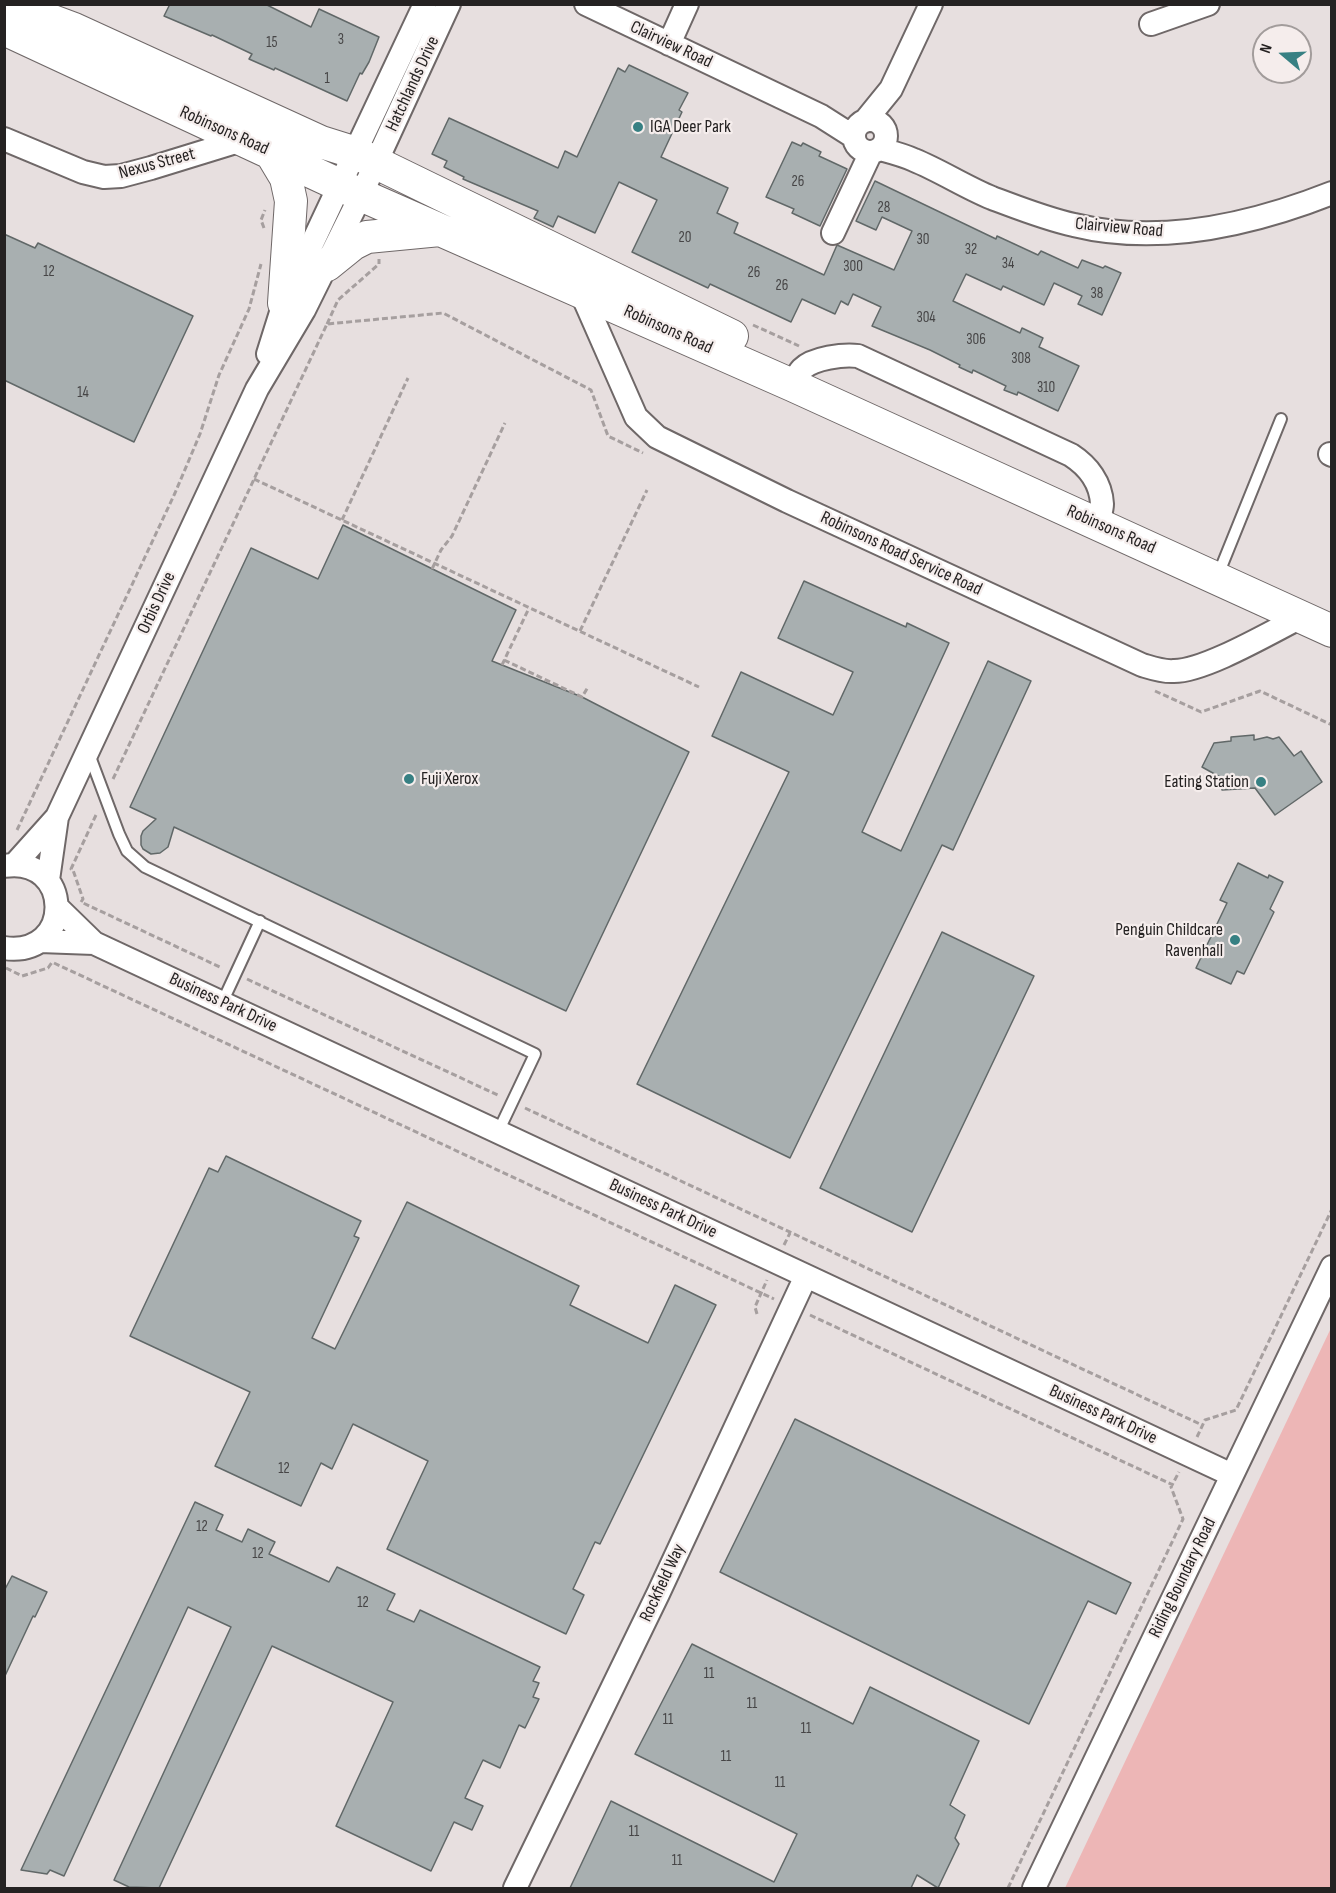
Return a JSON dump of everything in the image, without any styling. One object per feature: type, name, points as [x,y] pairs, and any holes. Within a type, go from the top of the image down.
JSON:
[{"type":"main road","name":"Robinsons Road","points":[[7,4],[74,29],[321,142],[366,158],[797,377],[1220,569],[1332,607]]},
{"type":"main road","name":"Robinsons Road","points":[[4,29],[351,190],[581,292],[797,377]]},
{"type":"main road","points":[[271,153],[286,178],[291,201],[284,303]]},
{"type":"main road","points":[[327,265],[353,244],[367,237],[441,230]]},
{"type":"main road","name":"Robinsons Road","points":[[1220,569],[1301,617],[1332,631]]},
{"type":"street","name":"Hatchlands Drive","points":[[366,158],[425,4]]},
{"type":"street","name":"Hatchlands Drive","points":[[366,158],[449,4]]},
{"type":"street","name":"Clairview Road","points":[[586,4],[870,137],[988,196],[1034,214],[1075,226],[1121,232],[1180,232],[1237,224],[1332,193]]},
{"type":"street","points":[[669,44],[687,4]]},
{"type":"street","points":[[833,233],[853,191],[870,137],[931,4]]},
{"type":"street","points":[[1151,24],[1208,4]]},
{"type":"street","name":"Nexus Street","points":[[4,139],[83,172],[104,177],[121,176],[152,168],[242,140]]},
{"type":"street","points":[[351,190],[366,158]]},
{"type":"street","name":"Orbis Drive","points":[[48,880],[57,817],[257,389],[304,310],[327,265],[351,190]]},
{"type":"street","name":"Orbis Drive","points":[[257,389],[284,303],[351,190]]},
{"type":"street","name":"Robinsons Road Service Road","points":[[581,292],[632,409],[647,430],[657,437],[786,501],[1142,665],[1173,671],[1190,669],[1301,617]]},
{"type":"street","name":"Orbis Drive","points":[[9,865],[57,817]]},
{"type":"street","points":[[7,957],[28,948],[50,932],[56,920],[57,907],[55,893],[48,880],[33,869],[9,865]]},
{"type":"street","name":"Business Park Drive","points":[[57,907],[94,943],[1232,1475]]},
{"type":"street","name":"Business Park Drive","points":[[40,941],[94,943]]},
{"type":"street","name":"Riding Boundary Road","points":[[1035,1888],[1332,1267]]},
{"type":"street","name":"Rockfield Way","points":[[515,1888],[658,1594],[806,1276]]},
{"type":"lane","points":[[1220,569],[1281,419]]},
{"type":"lane","points":[[88,751],[104,798],[127,851],[145,867],[534,1054],[498,1133]]},
{"type":"lane","points":[[222,1003],[260,921]]},
{"type":"path","points":[[266,233],[261,220],[266,208],[273,203],[291,201]]},
{"type":"path","points":[[13,838],[175,494],[200,434],[219,375],[249,309],[261,263]]},
{"type":"path","points":[[648,455],[608,436],[591,390],[443,313],[327,324],[71,869],[83,898],[81,902],[1202,1425]]},
{"type":"path","points":[[342,520],[408,378]]},
{"type":"path","points":[[432,569],[441,550],[452,536],[505,423]]},
{"type":"path","points":[[254,479],[699,687]]},
{"type":"path","points":[[580,632],[646,490]]},
{"type":"path","points":[[502,665],[529,608]]},
{"type":"path","points":[[504,660],[582,697],[588,687]]},
{"type":"path","points":[[1147,687],[1201,712],[1260,691],[1332,725]]},
{"type":"path","points":[[7,957],[22,976],[48,968],[53,962],[1173,1485]]},
{"type":"path","points":[[1008,1888],[1183,1519],[1171,1487],[1205,1420],[1236,1410],[1332,1209]]},
{"type":"shaded area","points":[[1331,1328],[1331,1888],[1065,1888]]},
{"type":"building","points":[[170,4],[265,4],[311,27],[319,9],[379,37],[369,62],[362,74],[360,73],[347,101],[275,68],[274,70],[249,59],[252,54],[164,16]]},
{"type":"building","points":[[629,65],[688,93],[679,110],[682,112],[661,157],[728,188],[717,213],[738,223],[734,233],[824,275],[837,245],[894,270],[912,231],[882,217],[876,230],[856,221],[875,181],[996,239],[997,236],[1038,255],[1041,251],[1078,268],[1082,260],[1121,273],[1102,315],[1078,304],[1082,296],[1054,283],[1044,305],[1003,286],[1001,290],[966,274],[953,301],[1020,333],[1022,328],[1043,338],[1039,347],[1079,366],[1058,411],[1018,392],[1017,395],[1004,390],[1006,386],[973,370],[972,373],[930,350],[872,326],[881,307],[853,294],[848,305],[841,301],[835,314],[802,299],[791,322],[710,284],[708,288],[632,252],[657,200],[619,182],[595,233],[558,216],[553,227],[534,218],[538,211],[463,179],[464,177],[444,167],[447,161],[432,154],[449,118],[558,168],[565,151],[577,157],[618,68],[625,72]]},
{"type":"building","points":[[792,142],[801,146],[803,143],[821,152],[819,156],[847,169],[820,226],[792,213],[794,209],[766,197]]},
{"type":"building","points":[[4,234],[35,248],[38,243],[193,316],[134,442],[4,380]]},
{"type":"building","name":"Fuji Xerox","points":[[343,525],[516,610],[492,661],[582,697],[689,752],[566,1011],[174,827],[168,847],[160,853],[151,854],[141,845],[143,831],[156,819],[130,807],[251,548],[318,579]]},
{"type":"building","points":[[804,581],[906,627],[907,623],[949,643],[862,832],[901,851],[988,661],[1031,681],[953,850],[942,845],[790,1158],[637,1084],[789,772],[712,736],[741,672],[833,715],[853,672],[778,638]]},
{"type":"building","points":[[1254,735],[1254,740],[1279,737],[1294,756],[1301,751],[1322,782],[1275,815],[1255,788],[1222,790],[1220,777],[1202,767],[1214,743],[1231,741],[1231,737]]},
{"type":"building","name":"Penguin Childcare Ravenhall","points":[[1238,863],[1268,878],[1269,875],[1283,882],[1270,909],[1274,912],[1244,974],[1237,971],[1231,984],[1196,968],[1227,903],[1220,900]]},
{"type":"building","points":[[942,932],[1034,976],[912,1232],[820,1188]]},
{"type":"building","points":[[226,1156],[361,1221],[354,1236],[359,1238],[312,1338],[335,1349],[407,1202],[579,1286],[570,1305],[648,1343],[675,1285],[716,1305],[600,1544],[595,1542],[573,1589],[584,1595],[566,1634],[387,1549],[428,1461],[353,1424],[332,1469],[321,1463],[301,1506],[215,1466],[250,1392],[130,1336],[209,1168],[218,1172]]},
{"type":"building","points":[[795,1419],[1131,1583],[1116,1614],[1088,1601],[1029,1724],[720,1572]]},
{"type":"building","points":[[195,1502],[223,1515],[216,1530],[242,1542],[248,1529],[275,1542],[269,1554],[329,1582],[337,1567],[395,1594],[387,1610],[414,1622],[420,1610],[540,1667],[533,1681],[539,1683],[533,1697],[539,1699],[525,1728],[519,1725],[500,1768],[483,1760],[465,1798],[483,1806],[472,1830],[454,1822],[431,1871],[336,1826],[393,1702],[272,1646],[159,1888],[129,1887],[114,1880],[231,1627],[188,1607],[64,1876],[50,1870],[47,1874],[21,1870]]},
{"type":"building","points":[[12,1576],[47,1592],[4,1678],[4,1591]]},
{"type":"building","points":[[692,1644],[853,1724],[870,1687],[979,1741],[950,1805],[965,1815],[955,1838],[959,1844],[938,1888],[917,1875],[911,1888],[570,1888],[611,1801],[774,1882],[797,1834],[635,1754]]},
{"type":"place","name":"IGA Deer Park","points":[[638,127]]},
{"type":"place","name":"Fuji Xerox","points":[[409,779]]},
{"type":"place","name":"Eating Station","points":[[1261,782]]},
{"type":"place","name":"Penguin Childcare Ravenhall","points":[[1235,940]]}]
